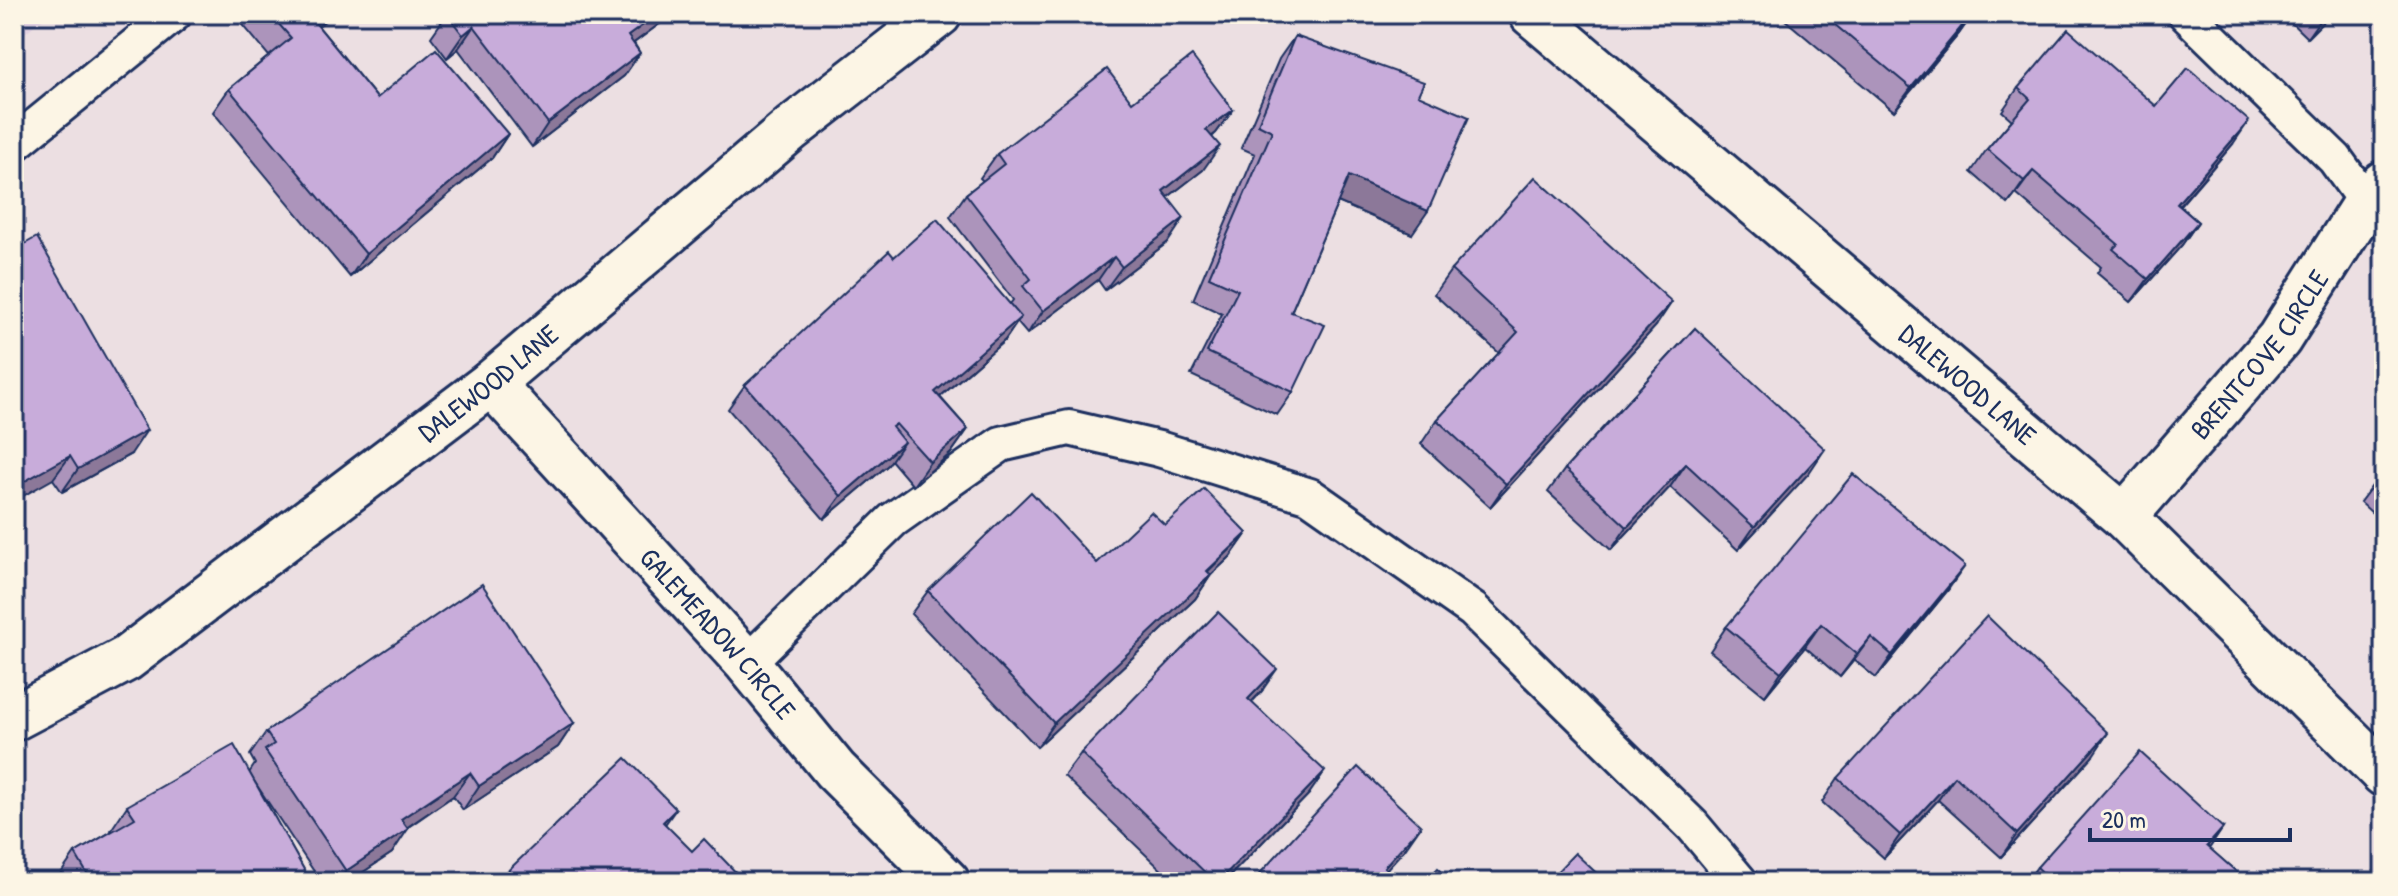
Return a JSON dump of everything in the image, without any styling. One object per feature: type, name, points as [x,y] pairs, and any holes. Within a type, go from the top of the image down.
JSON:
[{"type":"street","name":"DALEWOOD LANE","points":[[14,718],[126,659],[491,383],[792,128],[939,14]]},
{"type":"street","name":"DALEWOOD LANE","points":[[1532,14],[2124,517],[2384,774]]},
{"type":"street","name":"BRENTCOVE CIRCLE","points":[[2124,517],[2279,339],[2375,192]]},
{"type":"street","name":"GALEMEADOW CIRCLE","points":[[491,383],[747,663],[835,770],[947,882]]},
{"type":"lane","points":[[14,144],[174,14]]},
{"type":"lane","points":[[2186,14],[2335,159],[2375,192]]},
{"type":"lane","points":[[747,663],[893,520],[1001,444],[1069,428],[1159,449],[1310,496],[1473,610],[1693,826],[1740,882]]},
{"type":"shaded area","points":[[14,14],[48,14],[14,42]]},
{"type":"building","points":[[270,14],[321,14],[313,20],[377,98],[436,49],[508,134],[366,254],[229,89],[291,38]]},
{"type":"building","points":[[447,14],[658,14],[628,36],[640,53],[548,123],[474,26],[463,35]]},
{"type":"building","points":[[1822,14],[1972,14],[1911,88]]},
{"type":"building","points":[[2068,29],[2156,106],[2188,68],[2249,121],[2177,204],[2198,222],[2148,279],[2113,249],[2118,244],[2033,171],[2024,181],[1987,149],[2030,99],[2018,88]]},
{"type":"building","points":[[1295,36],[1424,82],[1418,95],[1469,117],[1428,211],[1349,176],[1291,312],[1325,325],[1293,392],[1207,352],[1238,290],[1209,277],[1272,131],[1258,124]]},
{"type":"building","points":[[1192,56],[1233,110],[1206,130],[1220,146],[1163,191],[1184,218],[1122,267],[1114,257],[1043,311],[1023,286],[1031,279],[966,194],[1004,164],[997,154],[1107,69],[1132,102]]},
{"type":"building","points":[[1535,177],[1672,302],[1506,484],[1437,420],[1518,332],[1451,270]]},
{"type":"building","points":[[937,219],[1021,317],[935,392],[968,429],[930,462],[896,424],[892,427],[904,442],[841,496],[745,385],[889,251],[894,257]]},
{"type":"building","points":[[37,237],[147,430],[78,469],[70,456],[14,487],[14,250]]},
{"type":"building","points":[[1695,328],[1825,449],[1754,527],[1686,464],[1627,527],[1565,469]]},
{"type":"building","points":[[2384,470],[2384,486],[2376,479]]},
{"type":"building","points":[[1853,474],[1965,566],[1892,655],[1871,637],[1857,654],[1821,624],[1781,672],[1726,627]]},
{"type":"building","points":[[1204,489],[1247,533],[1207,571],[1211,575],[1054,723],[928,591],[1031,492],[1097,563],[1151,512],[1165,525]]},
{"type":"building","points":[[482,584],[574,723],[479,786],[470,773],[401,819],[408,829],[346,871],[265,750],[274,744],[266,732]]},
{"type":"building","points":[[1218,612],[1277,669],[1248,699],[1325,771],[1215,882],[1081,753]]},
{"type":"building","points":[[1987,616],[2108,733],[2017,834],[1955,776],[1900,835],[1838,778]]},
{"type":"building","points":[[234,745],[311,882],[92,882],[75,853],[135,818],[127,806]]},
{"type":"building","points":[[2140,752],[2223,828],[2207,846],[2248,882],[2053,882],[2037,867]]},
{"type":"building","points":[[626,758],[676,809],[663,822],[692,851],[704,839],[745,882],[496,882]]},
{"type":"building","points":[[1358,767],[1421,826],[1384,867],[1400,882],[1252,882]]},
{"type":"building","points":[[1575,853],[1606,882],[1547,882]]},
{"type":"building","points":[[1438,868],[1453,882],[1425,882]]}]
